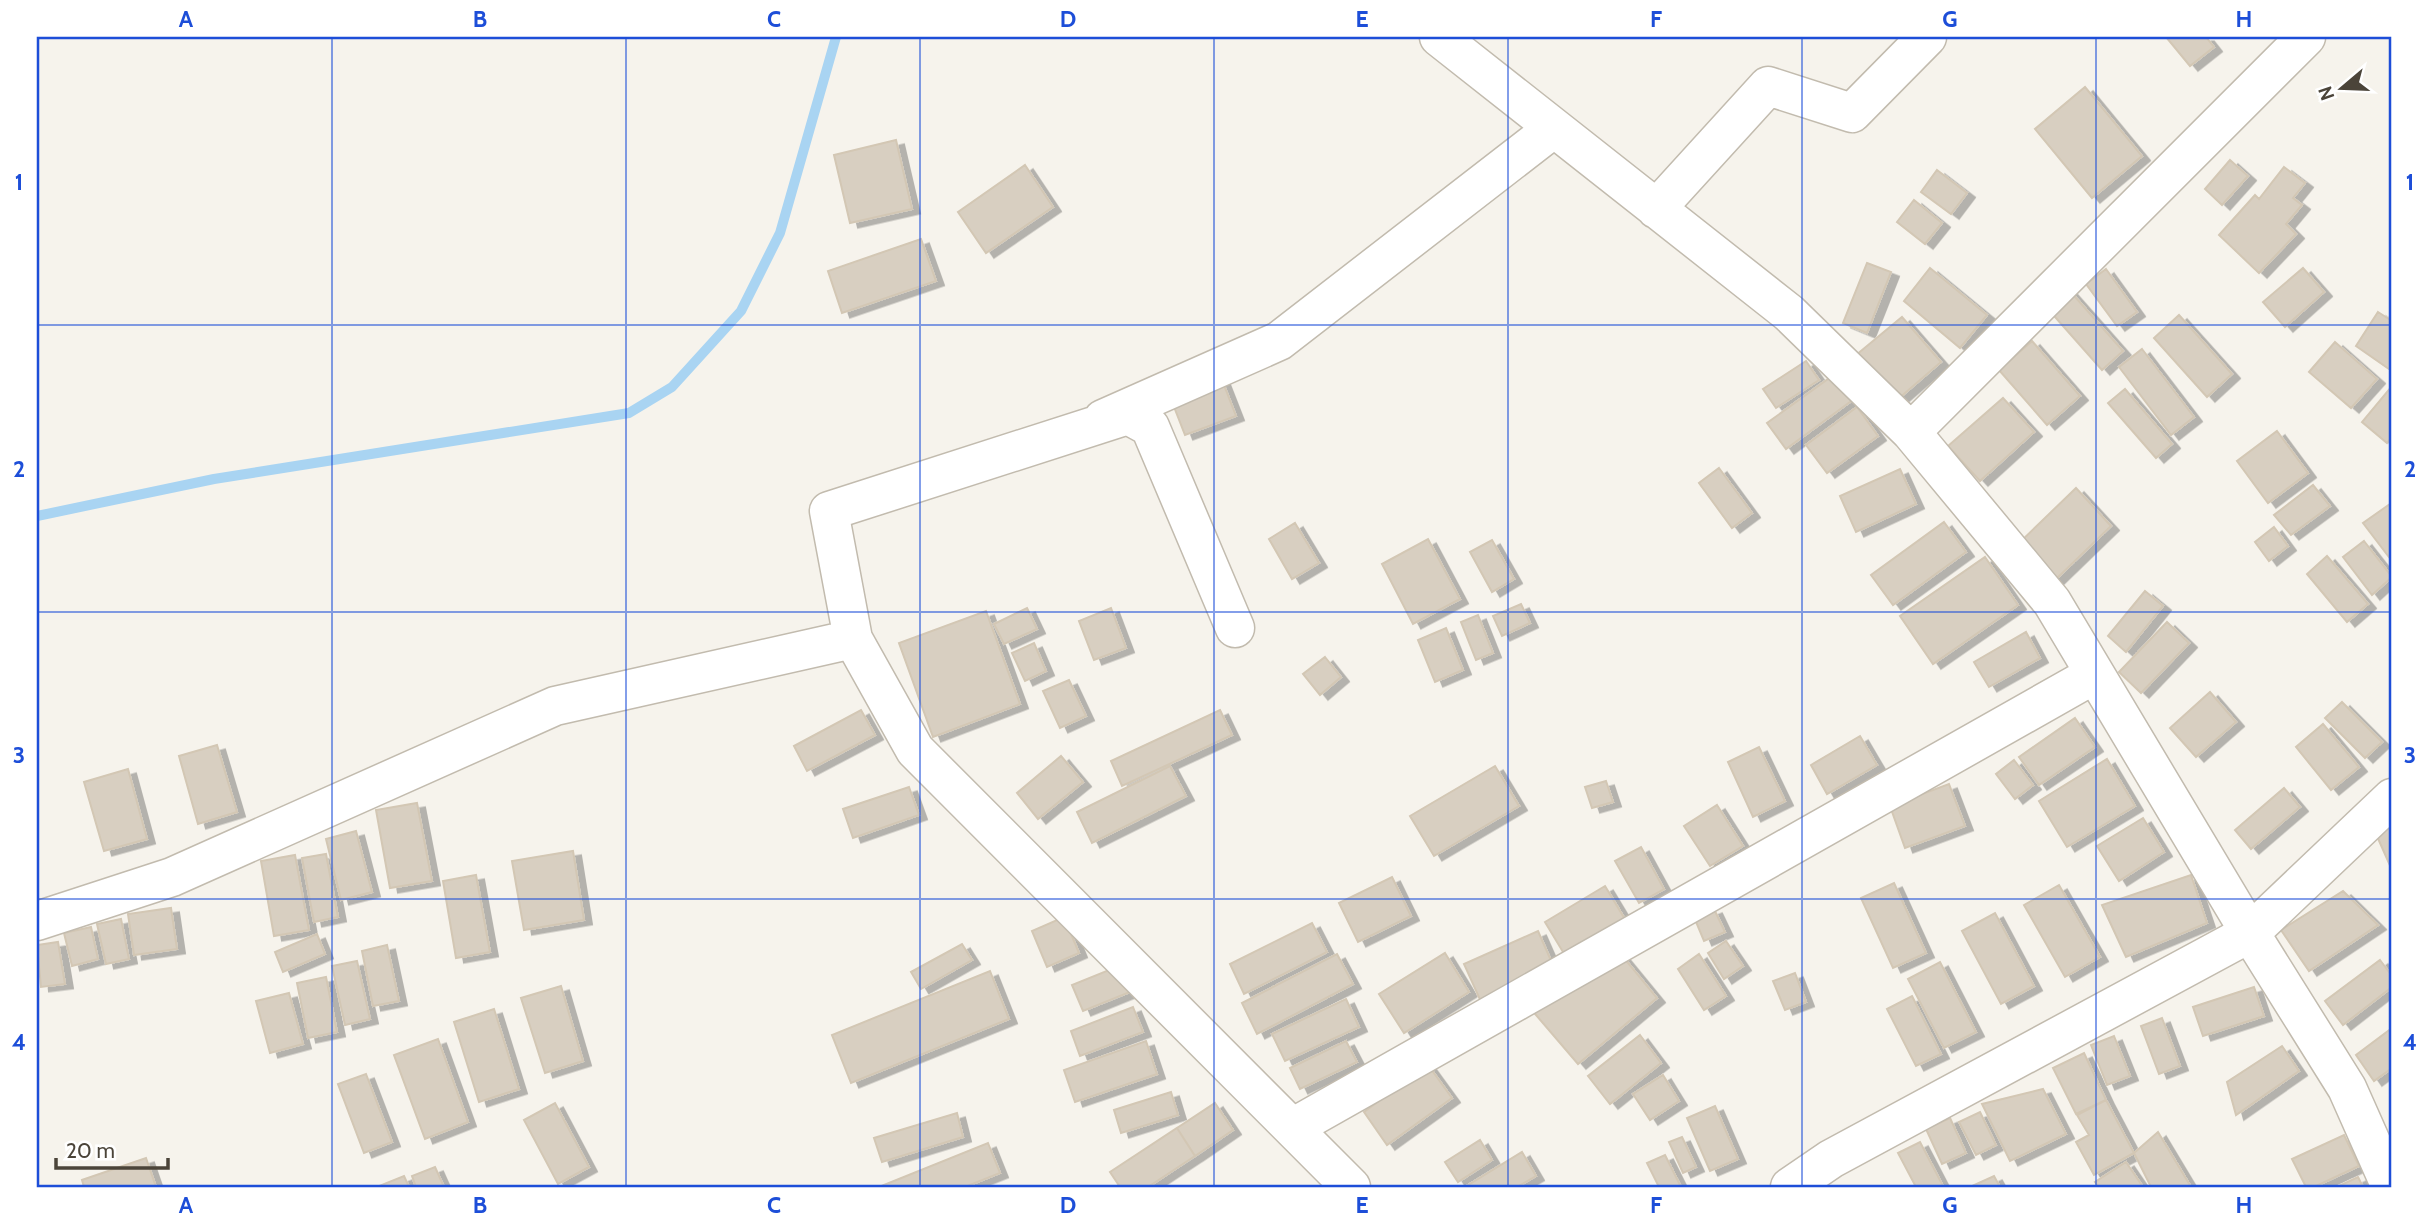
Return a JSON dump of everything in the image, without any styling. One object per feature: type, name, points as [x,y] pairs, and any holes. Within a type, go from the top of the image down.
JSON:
[{"type":"street","points":[[1439,37],[1789,313],[1911,432],[2052,602],[2250,933],[2347,1088],[2391,1187]]},
{"type":"street","points":[[1656,209],[1768,86],[1852,113],[1927,37]]},
{"type":"street","points":[[1911,432],[2306,37]]},
{"type":"street","points":[[1078,430],[1279,341],[1554,128]]},
{"type":"street","points":[[1234,628],[1150,428],[1128,415],[830,511],[853,639],[915,750],[1351,1187]]},
{"type":"street","points":[[37,921],[172,877],[555,706],[853,639]]},
{"type":"street","points":[[1292,1128],[2095,674]]},
{"type":"street","points":[[1790,1187],[1832,1159],[2250,933],[2392,798]]},
{"type":"building","points":[[2166,37],[2206,37],[2214,47],[2190,66]]},
{"type":"building","points":[[2085,87],[2142,156],[2092,198],[2035,129]]},
{"type":"building","points":[[896,140],[912,209],[850,223],[834,155]]},
{"type":"building","points":[[2230,160],[2248,176],[2222,205],[2205,189]]},
{"type":"building","points":[[1025,165],[1053,207],[986,253],[958,212]]},
{"type":"building","points":[[2284,167],[2305,183],[2293,198],[2302,205],[2286,224],[2296,234],[2259,273],[2219,235],[2255,195],[2259,199]]},
{"type":"building","points":[[1937,170],[1967,193],[1951,214],[1921,192]]},
{"type":"building","points":[[1914,200],[1942,223],[1925,244],[1897,222]]},
{"type":"building","points":[[921,239],[936,281],[842,313],[828,271]]},
{"type":"building","points":[[1867,263],[1891,272],[1867,333],[1843,323]]},
{"type":"building","points":[[1930,268],[1987,315],[1960,348],[1904,301]]},
{"type":"building","points":[[2303,268],[2324,292],[2285,327],[2263,302]]},
{"type":"building","points":[[2106,269],[2137,312],[2117,326],[2086,284]]},
{"type":"building","points":[[2069,290],[2123,351],[2102,370],[2048,309]]},
{"type":"building","points":[[2378,312],[2392,321],[2392,371],[2356,346]]},
{"type":"building","points":[[2179,315],[2232,374],[2207,397],[2154,338]]},
{"type":"building","points":[[1902,317],[1941,362],[1890,406],[1850,360]]},
{"type":"building","points":[[2032,341],[2080,396],[2047,425],[1999,370]]},
{"type":"building","points":[[2335,342],[2377,379],[2351,408],[2309,372]]},
{"type":"building","points":[[2142,349],[2194,417],[2171,435],[2119,367]]},
{"type":"building","points":[[1806,361],[1819,380],[1776,408],[1763,389]]},
{"type":"building","points":[[1835,374],[1854,399],[1786,449],[1767,423]]},
{"type":"building","points":[[1222,380],[1236,416],[1185,435],[1171,399]]},
{"type":"building","points":[[2392,386],[2392,437],[2387,443],[2362,422]]},
{"type":"building","points":[[2125,389],[2172,444],[2156,458],[2108,403]]},
{"type":"building","points":[[2003,398],[2034,432],[1980,481],[1948,446]]},
{"type":"building","points":[[1857,407],[1878,436],[1827,473],[1806,445]]},
{"type":"building","points":[[2277,431],[2308,473],[2268,503],[2237,461]]},
{"type":"building","points":[[1719,468],[1752,513],[1732,528],[1699,483]]},
{"type":"building","points":[[1900,469],[1916,504],[1856,532],[1840,496]]},
{"type":"building","points":[[2313,485],[2330,506],[2291,535],[2274,515]]},
{"type":"building","points":[[2076,488],[2111,526],[2052,583],[2017,545]]},
{"type":"building","points":[[2390,504],[2392,508],[2392,561],[2363,523]]},
{"type":"building","points":[[1944,522],[1966,552],[1893,605],[1871,575]]},
{"type":"building","points":[[1295,523],[1319,563],[1292,579],[1269,539]]},
{"type":"building","points":[[2274,527],[2288,546],[2269,561],[2255,542]]},
{"type":"building","points":[[1428,539],[1460,599],[1413,624],[1382,564]]},
{"type":"building","points":[[1492,540],[1514,579],[1492,592],[1470,552]]},
{"type":"building","points":[[2364,541],[2392,577],[2372,595],[2343,557]]},
{"type":"building","points":[[2327,556],[2368,604],[2347,622],[2307,574]]},
{"type":"building","points":[[1985,557],[2018,605],[1933,664],[1900,616]]},
{"type":"building","points":[[2145,591],[2163,606],[2126,652],[2108,636]]},
{"type":"building","points":[[1521,604],[1530,623],[1502,636],[1493,616]]},
{"type":"building","points":[[1027,608],[1037,629],[1004,644],[994,624]]},
{"type":"building","points":[[1111,608],[1126,648],[1094,660],[1079,621]]},
{"type":"building","points":[[986,611],[1020,704],[933,737],[899,643]]},
{"type":"building","points":[[1478,615],[1493,653],[1476,660],[1461,622]]},
{"type":"building","points":[[2167,622],[2189,643],[2141,693],[2119,672]]},
{"type":"building","points":[[1446,628],[1463,670],[1435,682],[1418,640]]},
{"type":"building","points":[[2026,632],[2040,658],[1989,687],[1974,662]]},
{"type":"building","points":[[1034,643],[1046,671],[1025,681],[1012,653]]},
{"type":"building","points":[[1325,657],[1341,677],[1320,695],[1303,674]]},
{"type":"building","points":[[1069,680],[1086,716],[1060,728],[1043,691]]},
{"type":"building","points":[[2210,692],[2236,722],[2196,757],[2170,728]]},
{"type":"building","points":[[2342,702],[2382,742],[2365,758],[2325,718]]},
{"type":"building","points":[[861,710],[875,735],[807,771],[794,746]]},
{"type":"building","points":[[1220,710],[1232,735],[1122,786],[1111,761]]},
{"type":"building","points":[[2075,718],[2095,747],[2039,785],[2019,757]]},
{"type":"building","points":[[2323,724],[2359,767],[2331,790],[2296,747]]},
{"type":"building","points":[[1860,736],[1877,765],[1827,794],[1811,765]]},
{"type":"building","points":[[217,745],[237,812],[198,824],[179,756]]},
{"type":"building","points":[[1759,747],[1785,801],[1753,817],[1728,762]]},
{"type":"building","points":[[1061,756],[1083,782],[1038,819],[1017,793]]},
{"type":"building","points":[[2107,759],[2135,806],[2067,847],[2039,801]]},
{"type":"building","points":[[2014,760],[2033,785],[2015,799],[1996,774]]},
{"type":"building","points":[[1170,766],[1186,796],[1092,843],[1077,812]]},
{"type":"building","points":[[1495,766],[1519,806],[1434,856],[1410,816]]},
{"type":"building","points":[[128,769],[147,839],[104,851],[84,782]]},
{"type":"building","points":[[1606,781],[1613,802],[1592,808],[1585,787]]},
{"type":"building","points":[[1949,784],[1965,826],[1905,848],[1890,806]]},
{"type":"building","points":[[909,787],[919,815],[853,838],[843,809]]},
{"type":"building","points":[[2284,788],[2300,807],[2251,849],[2235,830]]},
{"type":"building","points":[[417,803],[432,881],[390,888],[376,810]]},
{"type":"building","points":[[1717,805],[1743,846],[1710,866],[1684,826]]},
{"type":"building","points":[[2143,818],[2164,852],[2119,881],[2097,846]]},
{"type":"building","points":[[2392,827],[2392,870],[2376,834]]},
{"type":"building","points":[[356,831],[372,892],[341,900],[326,839]]},
{"type":"building","points":[[1641,847],[1664,889],[1639,903],[1615,861]]},
{"type":"building","points":[[573,851],[584,920],[524,930],[512,861]]},
{"type":"building","points":[[326,854],[338,917],[314,922],[302,858]]},
{"type":"building","points":[[295,855],[309,930],[274,936],[261,861]]},
{"type":"building","points":[[476,875],[490,952],[456,958],[443,881]]},
{"type":"building","points":[[2191,875],[2207,923],[2126,957],[2102,905]]},
{"type":"building","points":[[1392,877],[1411,916],[1358,942],[1339,903]]},
{"type":"building","points":[[1894,883],[1926,953],[1893,968],[1861,898]]},
{"type":"building","points":[[2059,885],[2100,957],[2065,977],[2024,905]]},
{"type":"building","points":[[1605,886],[1626,921],[1566,957],[1545,922]]},
{"type":"building","points":[[2343,891],[2378,925],[2309,971],[2281,930]]},
{"type":"building","points":[[171,908],[177,949],[134,955],[128,914]]},
{"type":"building","points":[[1714,909],[1725,932],[1704,941],[1694,917]]},
{"type":"building","points":[[1995,913],[2034,986],[2001,1004],[1962,931]]},
{"type":"building","points":[[1064,917],[1079,953],[1047,967],[1032,931]]},
{"type":"building","points":[[121,919],[129,959],[106,964],[97,924]]},
{"type":"building","points":[[1312,923],[1327,952],[1244,994],[1230,964]]},
{"type":"building","points":[[91,927],[98,959],[72,966],[64,933]]},
{"type":"building","points":[[1538,931],[1556,972],[1482,1004],[1464,964]]},
{"type":"building","points":[[317,934],[325,954],[283,972],[275,952]]},
{"type":"building","points":[[1610,941],[1657,998],[1578,1064],[1530,1008]]},
{"type":"building","points":[[1726,941],[1743,966],[1724,979],[1708,953]]},
{"type":"building","points":[[58,942],[65,984],[41,987],[37,945]]},
{"type":"building","points":[[962,944],[972,960],[921,989],[911,972]]},
{"type":"building","points":[[387,945],[399,1001],[373,1006],[362,951]]},
{"type":"building","points":[[1445,953],[1469,992],[1404,1033],[1379,994]]},
{"type":"building","points":[[1337,954],[1353,984],[1257,1034],[1242,1003]]},
{"type":"building","points":[[1699,954],[1726,996],[1704,1010],[1678,969]]},
{"type":"building","points":[[2380,960],[2392,976],[2392,987],[2343,1025],[2325,1001]]},
{"type":"building","points":[[357,961],[370,1019],[345,1025],[332,966]]},
{"type":"building","points":[[1940,962],[1976,1032],[1944,1048],[1908,979]]},
{"type":"building","points":[[1119,966],[1130,992],[1083,1011],[1072,985]]},
{"type":"building","points":[[990,971],[1009,1019],[851,1083],[832,1035]]},
{"type":"building","points":[[1795,973],[1806,1002],[1785,1010],[1773,981]]},
{"type":"building","points":[[326,977],[337,1032],[308,1038],[297,983]]},
{"type":"building","points":[[561,986],[583,1061],[545,1073],[521,998]]},
{"type":"building","points":[[2254,987],[2264,1016],[2203,1036],[2193,1007]]},
{"type":"building","points":[[289,993],[303,1044],[270,1053],[256,1001]]},
{"type":"building","points":[[1912,996],[1941,1054],[1916,1066],[1887,1009]]},
{"type":"building","points":[[1346,999],[1359,1027],[1285,1061],[1272,1034]]},
{"type":"building","points":[[1133,1007],[1143,1032],[1080,1056],[1071,1031]]},
{"type":"building","points":[[494,1009],[519,1089],[479,1102],[454,1022]]},
{"type":"building","points":[[2162,1018],[2180,1066],[2159,1074],[2141,1026]]},
{"type":"building","points":[[2392,1028],[2392,1068],[2374,1081],[2356,1055]]},
{"type":"building","points":[[1640,1035],[1661,1063],[1610,1104],[1588,1076]]},
{"type":"building","points":[[2114,1036],[2130,1076],[2107,1085],[2091,1045]]},
{"type":"building","points":[[438,1039],[468,1122],[425,1139],[394,1055]]},
{"type":"building","points":[[1146,1041],[1157,1074],[1075,1102],[1064,1070]]},
{"type":"building","points":[[1346,1041],[1357,1062],[1300,1089],[1290,1068]]},
{"type":"building","points":[[2282,1046],[2299,1071],[2236,1115],[2227,1082]]},
{"type":"building","points":[[2084,1053],[2106,1100],[2076,1114],[2053,1068]]},
{"type":"building","points":[[1428,1065],[1452,1098],[1387,1145],[1364,1112]]},
{"type":"building","points":[[366,1074],[392,1142],[364,1153],[338,1084]]},
{"type":"building","points":[[1663,1075],[1679,1101],[1650,1120],[1633,1094]]},
{"type":"building","points":[[2043,1089],[2066,1134],[2010,1161],[1982,1104]]},
{"type":"building","points":[[1171,1092],[1178,1115],[1121,1133],[1114,1110]]},
{"type":"building","points":[[2106,1100],[2134,1153],[2094,1175],[2076,1142],[2089,1135],[2077,1115]]},
{"type":"building","points":[[555,1103],[589,1167],[558,1184],[524,1120]]},
{"type":"building","points":[[1215,1103],[1233,1130],[1195,1156],[1177,1128]]},
{"type":"building","points":[[1715,1106],[1738,1159],[1710,1171],[1687,1118]]},
{"type":"building","points":[[1980,1112],[1996,1145],[1976,1155],[1959,1122]]},
{"type":"building","points":[[957,1113],[963,1137],[882,1162],[874,1138]]},
{"type":"building","points":[[1950,1118],[1966,1153],[1942,1164],[1926,1129]]},
{"type":"building","points":[[1177,1128],[1195,1156],[1148,1187],[1120,1187],[1110,1172]]},
{"type":"building","points":[[2158,1132],[2191,1187],[2151,1187],[2134,1153]]},
{"type":"building","points":[[2344,1135],[2359,1166],[2314,1187],[2306,1187],[2292,1159]]},
{"type":"building","points":[[1682,1137],[1696,1167],[1683,1173],[1669,1142]]},
{"type":"building","points":[[1480,1140],[1492,1160],[1458,1182],[1445,1162]]},
{"type":"building","points":[[1920,1142],[1943,1186],[1916,1187],[1898,1153]]},
{"type":"building","points":[[988,1143],[1000,1173],[965,1187],[879,1187]]},
{"type":"building","points":[[1522,1152],[1536,1176],[1517,1187],[1465,1187]]},
{"type":"building","points":[[1665,1155],[1681,1187],[1659,1187],[1647,1163]]},
{"type":"building","points":[[146,1158],[156,1187],[84,1187],[82,1180]]},
{"type":"building","points":[[2126,1162],[2143,1187],[2099,1187],[2095,1182]]},
{"type":"building","points":[[435,1167],[444,1187],[416,1187],[412,1176]]},
{"type":"building","points":[[404,1176],[409,1187],[379,1186]]},
{"type":"building","points":[[1994,1176],[2000,1187],[1970,1187]]},
{"type":"building","points":[[2358,1177],[2363,1187],[2337,1187]]},
{"type":"waterway","points":[[37,516],[214,479],[629,413],[672,387],[741,311],[780,233],[836,37]]}]
